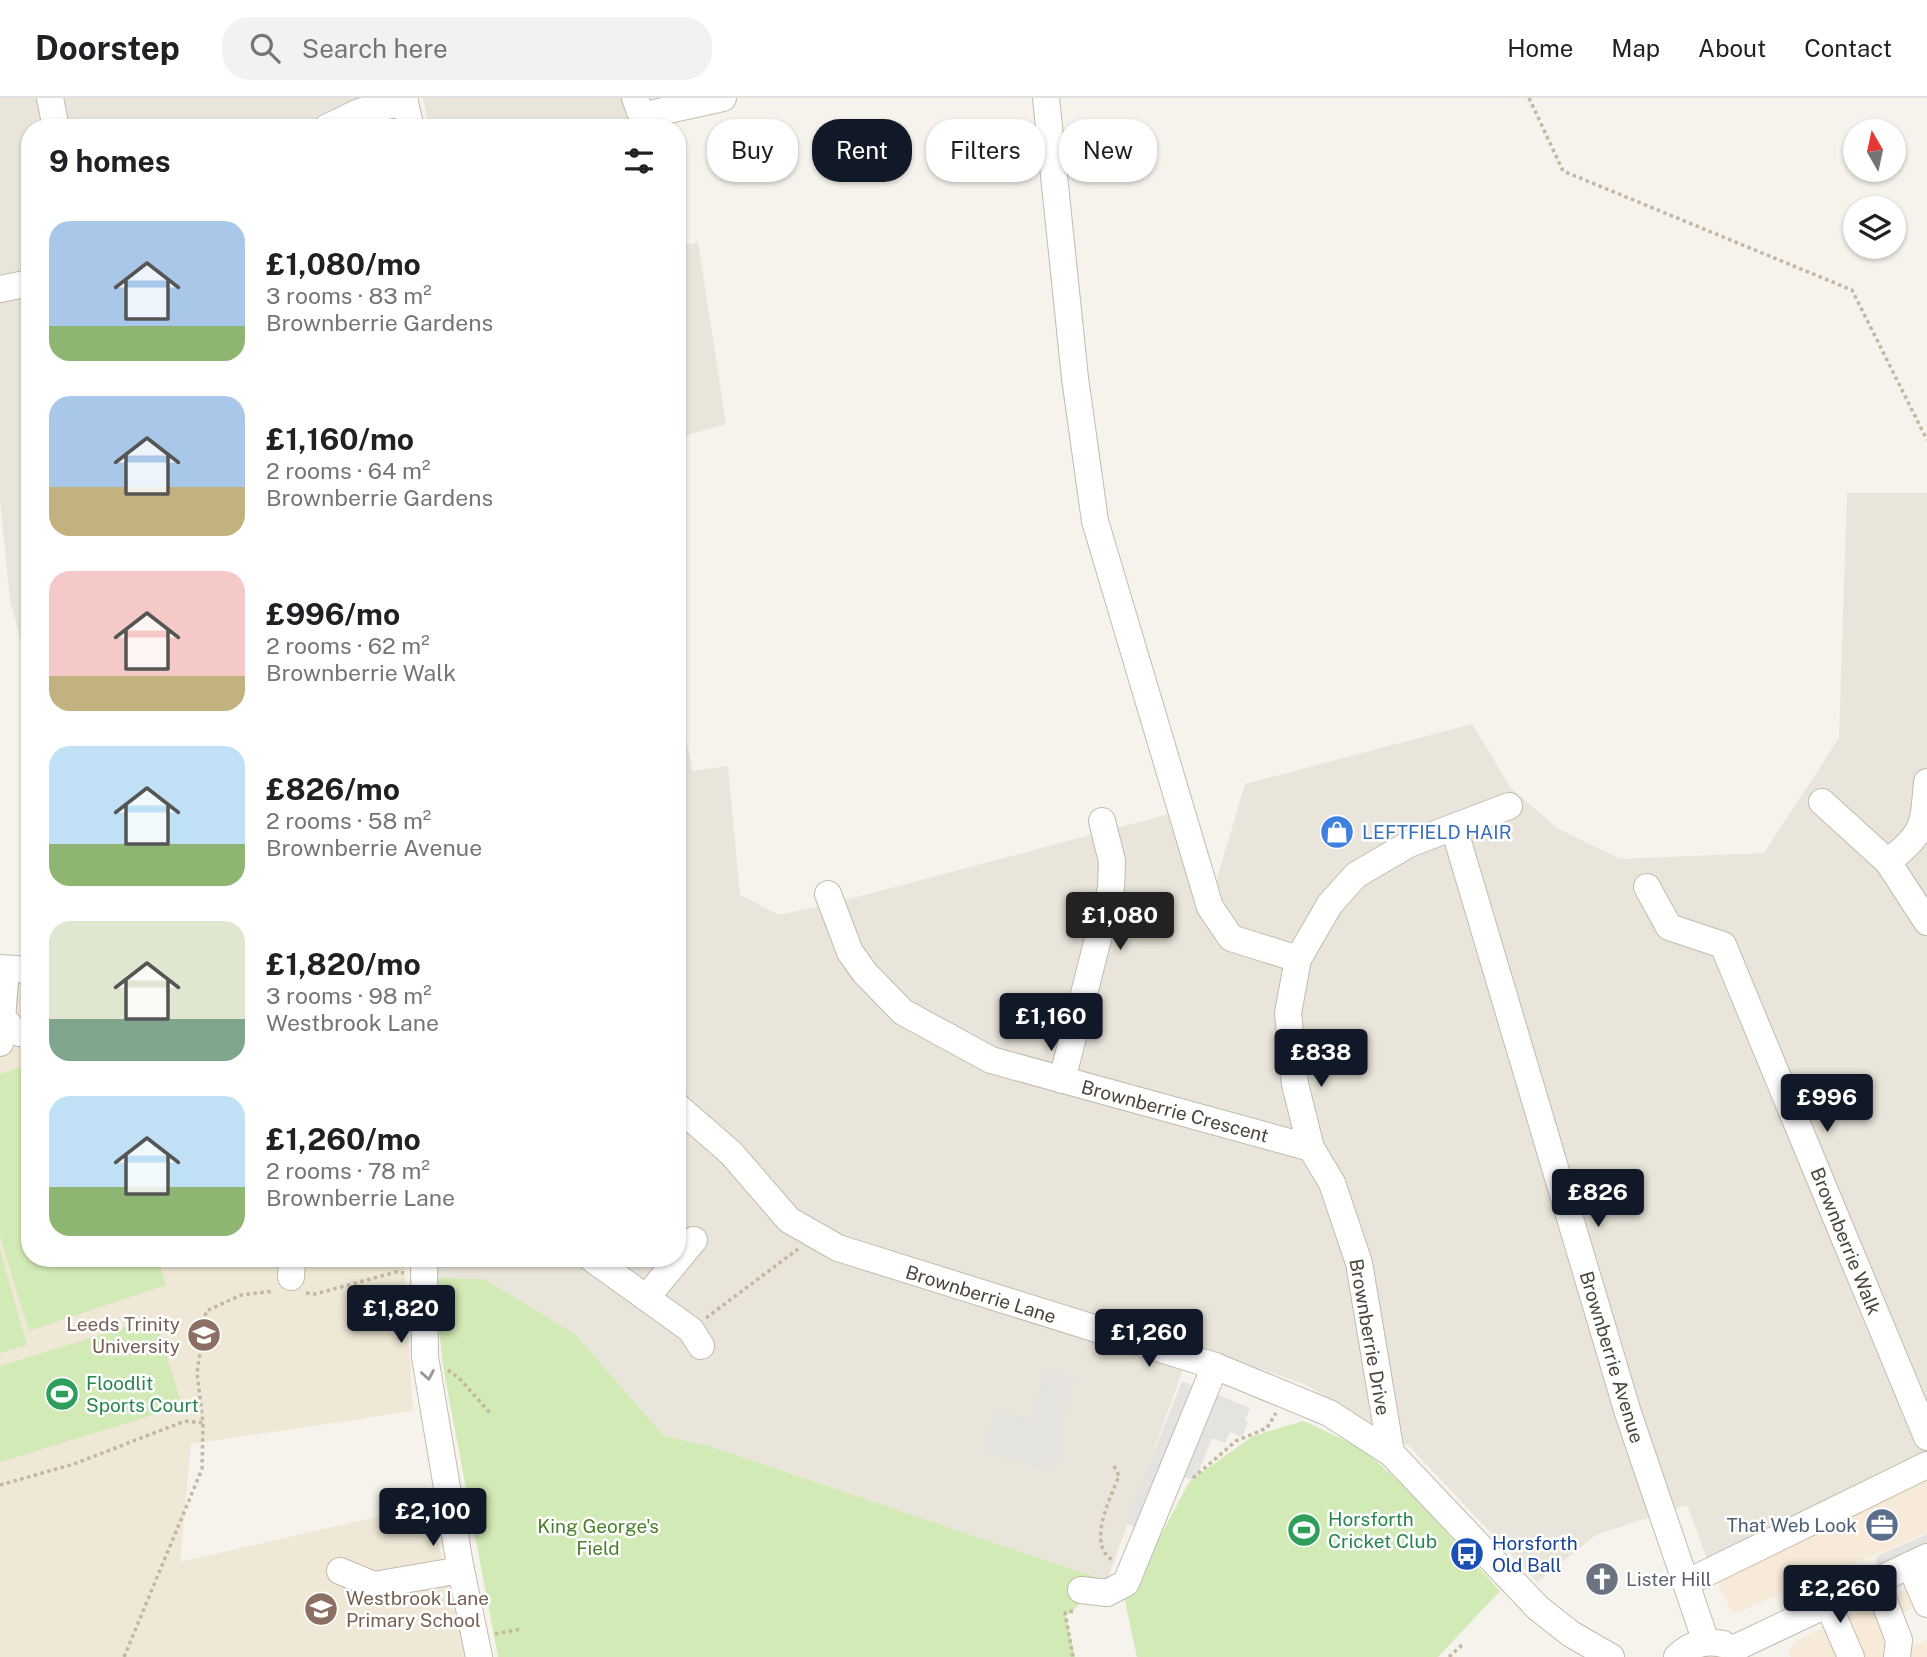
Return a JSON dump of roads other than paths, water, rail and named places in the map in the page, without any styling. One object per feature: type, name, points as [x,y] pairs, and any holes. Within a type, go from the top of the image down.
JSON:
[{"type":"street","points":[[50,98],[54,119]]},
{"type":"street","points":[[635,98],[640,113],[650,114],[723,98]]},
{"type":"street","points":[[1046,98],[1075,378],[1095,521],[1126,627],[1210,907],[1231,938],[1298,959]]},
{"type":"street","points":[[345,119],[359,112],[407,109]]},
{"type":"street","points":[[0,289],[21,285]]},
{"type":"street","points":[[1888,862],[1916,838],[1924,821],[1927,782]]},
{"type":"street","points":[[1822,802],[1888,862],[1927,922]]},
{"type":"street","name":"Brownberrie Drive","points":[[1391,1453],[1359,1263],[1332,1183],[1311,1149],[1295,1084],[1288,1013],[1298,959],[1330,904],[1356,875],[1409,844],[1509,806]]},
{"type":"street","points":[[1062,1080],[1111,888],[1112,861],[1102,821]]},
{"type":"street","name":"Brownberrie Avenue","points":[[1454,828],[1628,1413],[1706,1642]]},
{"type":"street","name":"Brownberrie Walk","points":[[1647,887],[1668,927],[1723,945],[1927,1437]]},
{"type":"street","name":"Brownberrie Crescent","points":[[828,894],[850,952],[865,973],[903,1012],[990,1060],[1311,1149]]},
{"type":"street","points":[[12,969],[2,1030],[21,1033]]},
{"type":"street","name":"Brownberrie Lane","points":[[686,1113],[731,1153],[789,1220],[838,1248],[1215,1366],[1287,1393],[1329,1413],[1391,1453],[1538,1608],[1571,1634],[1611,1657]]},
{"type":"street","points":[[686,1254],[697,1242]]},
{"type":"street","points":[[424,1267],[425,1357],[461,1570],[480,1657]]},
{"type":"street","points":[[603,1267],[696,1338]]},
{"type":"street","points":[[646,1298],[674,1267]]},
{"type":"street","points":[[1094,1592],[1126,1583],[1215,1366]]},
{"type":"street","points":[[1686,1583],[1927,1465]]},
{"type":"street","points":[[1677,1657],[1694,1645],[1706,1642],[1738,1653],[1828,1604],[1918,1561],[1927,1604]]},
{"type":"street","points":[[340,1571],[374,1586],[461,1570]]},
{"type":"street","points":[[1876,1580],[1899,1640],[1897,1657]]},
{"type":"street","points":[[1828,1604],[1851,1657]]},
{"type":"place","name":"LEFTFIELD HAIR","points":[[1337,832]]},
{"type":"place","name":"Leeds Trinity University","points":[[204,1335]]},
{"type":"place","name":"Floodlit Sports Court","points":[[62,1394]]},
{"type":"place","name":"That Web Look","points":[[1882,1525]]},
{"type":"place","name":"Horsforth Cricket Club","points":[[1304,1530]]},
{"type":"place","name":"Horsforth Old Ball","points":[[1467,1554]]},
{"type":"place","name":"Lister Hill","points":[[1602,1579]]},
{"type":"place","name":"Westbrook Lane Primary School","points":[[321,1609]]},
{"type":"park label","name":"King George's Field","points":[[598,1537]]}]
